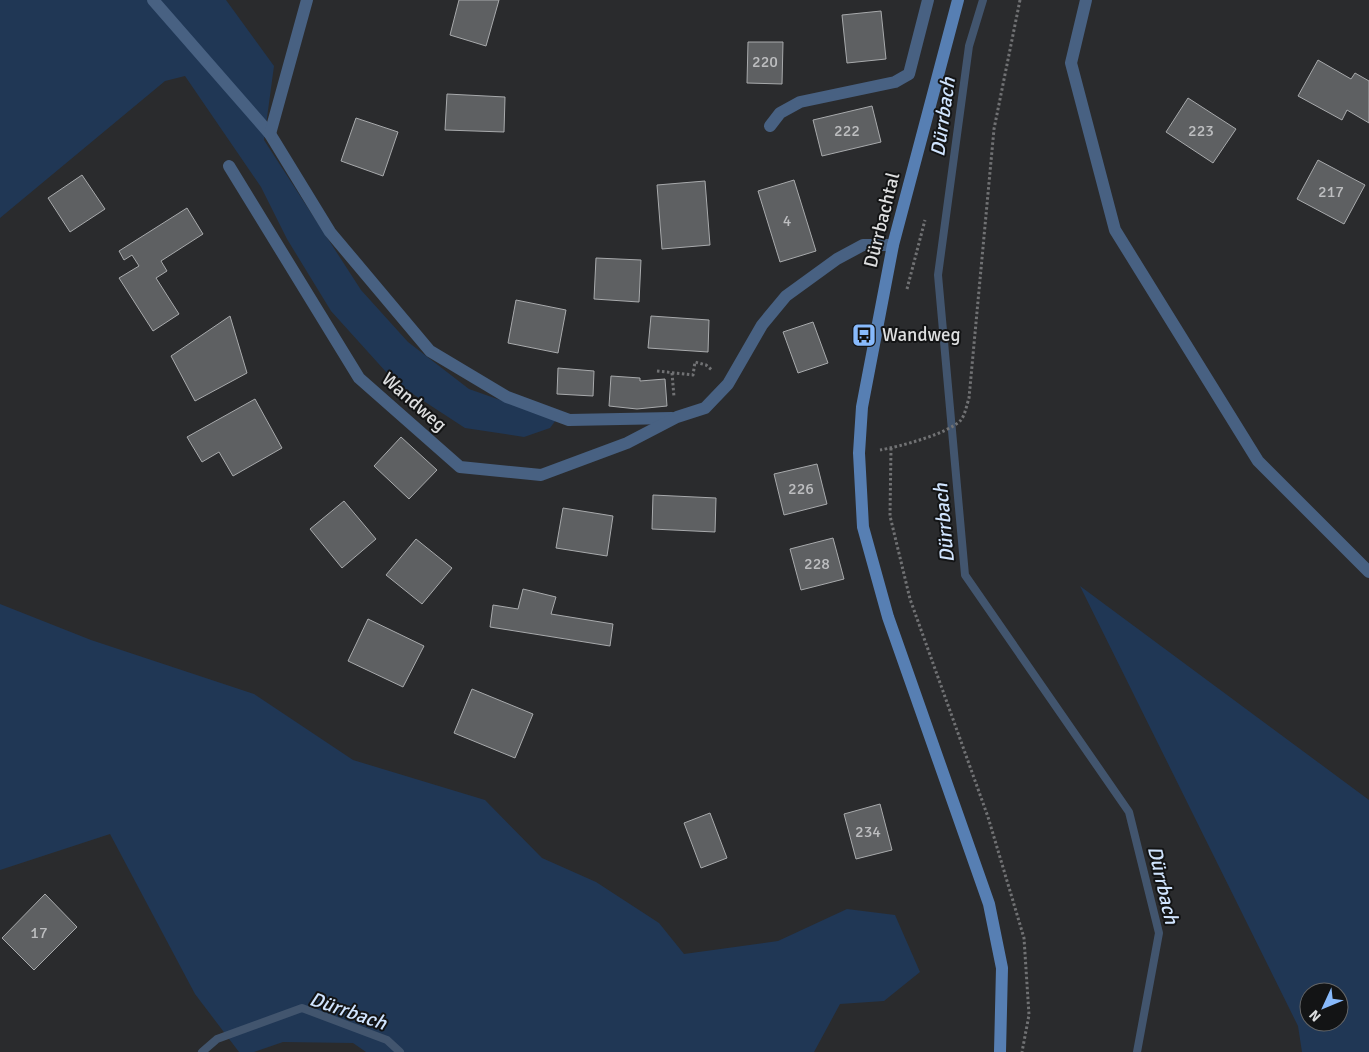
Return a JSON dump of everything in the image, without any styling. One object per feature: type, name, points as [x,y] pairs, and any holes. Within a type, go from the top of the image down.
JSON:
[{"type":"street","name":"Wandweg","points":[[153,0],[270,134],[330,232],[430,351],[507,397],[569,420],[677,418]]},
{"type":"street","points":[[270,134],[307,0]]},
{"type":"street","points":[[770,126],[780,113],[800,102],[895,82],[909,74],[928,0]]},
{"type":"street","name":"Dürrbachtal","points":[[958,0],[893,245],[862,407],[859,453],[863,528],[885,608],[989,904],[1002,968],[1000,1052]]},
{"type":"street","points":[[1086,0],[1071,63],[1115,230],[1258,461],[1369,572]]},
{"type":"street","name":"Wandweg","points":[[229,166],[359,378],[460,467],[541,475],[627,443],[677,418],[705,408],[728,384],[762,325],[786,296],[837,260],[863,245],[893,245]]},
{"type":"path","points":[[1020,0],[994,130],[969,398],[961,420],[940,433],[890,448],[890,516],[910,599],[988,817],[1024,938],[1029,1015],[1022,1052]]},
{"type":"path","points":[[657,371],[693,375],[695,362],[706,365],[728,384]]},
{"type":"shaded area","points":[[0,0],[226,0],[274,66],[264,140],[361,290],[408,342],[469,389],[556,420],[550,428],[524,437],[465,428],[396,383],[331,311],[287,239],[261,187],[185,76],[165,81],[0,218]]},
{"type":"shaded area","points":[[1080,586],[1369,800],[1369,1052],[1302,1052],[1298,1026]]},
{"type":"shaded area","points":[[0,604],[91,640],[254,694],[353,760],[485,800],[542,858],[596,882],[659,923],[684,954],[778,941],[847,909],[895,915],[920,972],[884,1001],[840,1004],[814,1052],[366,1052],[353,1043],[283,1042],[254,1052],[239,1052],[195,994],[110,834],[0,870]]},
{"type":"building","points":[[459,0],[499,0],[486,46],[450,35]]},
{"type":"building","points":[[881,11],[886,59],[847,63],[842,15]]},
{"type":"building","points":[[748,42],[783,42],[782,84],[747,83]]},
{"type":"building","points":[[1318,60],[1351,79],[1355,73],[1369,81],[1369,123],[1347,110],[1342,120],[1298,96]]},
{"type":"building","points":[[447,94],[505,97],[504,132],[445,130]]},
{"type":"building","points":[[1188,98],[1236,129],[1213,163],[1166,132]]},
{"type":"building","points":[[872,106],[881,142],[822,156],[813,120]]},
{"type":"building","points":[[356,118],[398,132],[383,176],[341,161]]},
{"type":"building","points":[[1318,160],[1365,185],[1344,224],[1297,199]]},
{"type":"building","points":[[82,175],[105,209],[70,232],[48,198]]},
{"type":"building","points":[[794,180],[816,251],[780,262],[758,191]]},
{"type":"building","points":[[705,181],[710,245],[662,249],[657,185]]},
{"type":"building","points":[[187,208],[203,234],[161,261],[167,271],[156,278],[179,314],[153,331],[119,278],[139,266],[132,255],[124,260],[119,251]]},
{"type":"building","points":[[596,258],[641,260],[639,302],[594,299]]},
{"type":"building","points":[[516,300],[566,310],[558,353],[508,343]]},
{"type":"building","points":[[230,316],[247,373],[195,401],[171,356]]},
{"type":"building","points":[[651,316],[709,320],[708,352],[648,348]]},
{"type":"building","points":[[813,322],[828,363],[798,373],[783,332]]},
{"type":"building","points":[[558,368],[594,371],[593,396],[557,394]]},
{"type":"building","points":[[611,376],[640,378],[640,381],[665,379],[667,406],[637,409],[609,406]]},
{"type":"building","points":[[255,399],[282,448],[233,476],[219,452],[202,462],[187,437]]},
{"type":"building","points":[[401,437],[437,470],[409,499],[374,466]]},
{"type":"building","points":[[817,464],[827,504],[784,515],[774,474]]},
{"type":"building","points":[[653,495],[716,498],[715,532],[652,529]]},
{"type":"building","points":[[344,501],[376,539],[342,568],[310,529]]},
{"type":"building","points":[[563,508],[613,516],[607,556],[556,548]]},
{"type":"building","points":[[833,538],[844,579],[801,590],[790,549]]},
{"type":"building","points":[[416,539],[452,568],[422,604],[386,575]]},
{"type":"building","points":[[523,589],[556,597],[551,614],[613,624],[610,646],[490,627],[493,605],[518,609]]},
{"type":"building","points":[[368,619],[424,646],[403,687],[348,661]]},
{"type":"building","points":[[472,689],[533,714],[515,758],[454,733]]},
{"type":"building","points":[[880,804],[892,850],[856,859],[844,814]]},
{"type":"building","points":[[710,813],[727,858],[701,868],[684,823]]},
{"type":"building","points":[[45,894],[77,927],[34,970],[2,938]]},
{"type":"waterway","name":"Dürrbach","points":[[983,0],[969,46],[938,275],[965,575],[1129,812],[1159,933],[1137,1052]]},
{"type":"waterway","name":"Dürrbach","points":[[202,1052],[217,1039],[302,1008],[387,1040],[400,1052]]},
{"type":"place","name":"Wandweg","points":[[864,335]]}]
